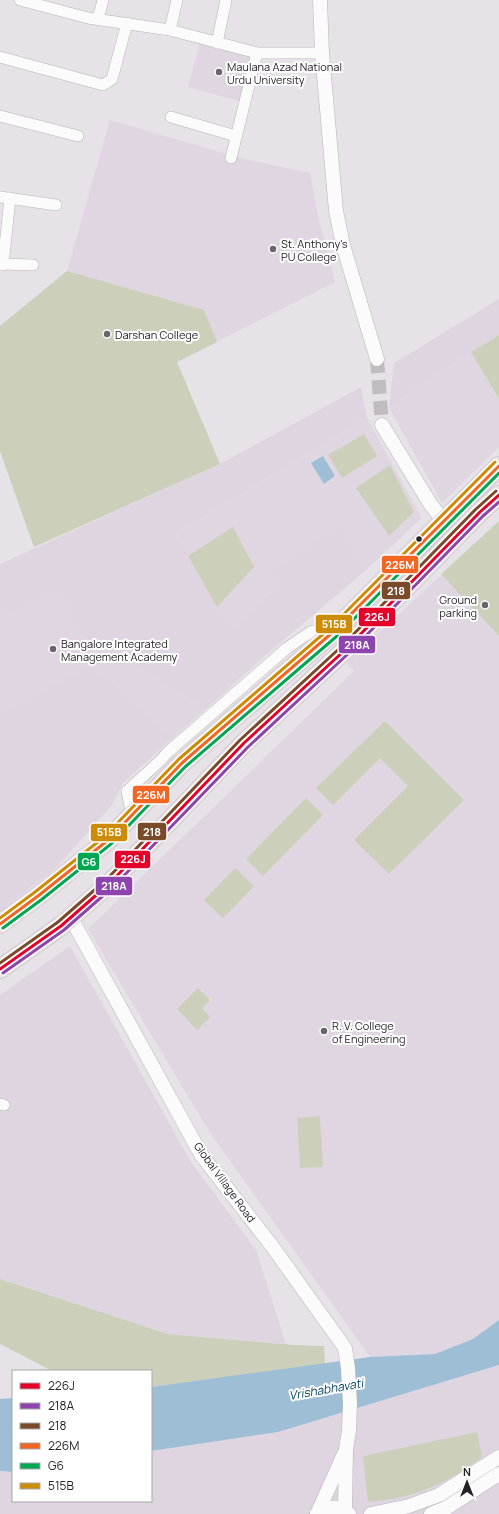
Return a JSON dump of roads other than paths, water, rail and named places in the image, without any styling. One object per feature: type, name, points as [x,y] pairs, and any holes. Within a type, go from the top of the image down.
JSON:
[{"type":"highway","points":[[0,924],[107,841],[182,762],[328,636],[499,466]]},
{"type":"highway","points":[[0,969],[61,926],[110,883],[244,743],[346,650],[480,512],[499,495]]},
{"type":"street","points":[[20,0],[34,2],[98,19],[170,30],[257,53],[322,52]]},
{"type":"street","points":[[98,19],[103,0]]},
{"type":"street","points":[[170,30],[177,0]]},
{"type":"street","points":[[217,43],[226,0]]},
{"type":"street","points":[[320,0],[322,52],[336,210],[343,245],[377,359]]},
{"type":"street","points":[[0,57],[103,85],[112,79],[127,23]]},
{"type":"street","points":[[231,158],[257,53]]},
{"type":"street","points":[[0,116],[78,136]]},
{"type":"street","points":[[171,117],[236,136]]},
{"type":"street","points":[[33,265],[1,264],[5,197],[56,205]]},
{"type":"street","points":[[382,425],[431,505],[444,521]]},
{"type":"street","name":"Global Village Road","points":[[71,918],[202,1156],[272,1246],[345,1348],[348,1368],[349,1431],[346,1449],[347,1512]]},
{"type":"street","name":"Global Village Road","points":[[317,1514],[346,1449]]},
{"type":"street","points":[[371,1514],[409,1506],[439,1495],[499,1457]]},
{"type":"street","points":[[431,1514],[446,1508],[499,1474]]},
{"type":"street","name":"Global Village Road","points":[[317,1514],[327,1508],[340,1508],[347,1512]]},
{"type":"water","points":[[323,456],[335,476],[324,484],[311,463]]},
{"type":"water","name":"Vrishabhavati","points":[[499,1320],[499,1365],[278,1432],[152,1451],[152,1387],[370,1357],[435,1354],[473,1339]]},
{"type":"water","points":[[12,1398],[12,1472],[0,1471],[0,1399]]},
{"type":"tunnel","points":[[377,359],[382,425]]},
{"type":"place","name":"Maulana Azad National Urdu University","points":[[219,72]]},
{"type":"place","name":"St. Anthony's PU College","points":[[273,249]]},
{"type":"place","name":"Darshan College","points":[[107,334]]},
{"type":"place","name":"Ground parking","points":[[485,605]]},
{"type":"place","name":"Bangalore Integrated Management Academy","points":[[53,649]]},
{"type":"place","name":"R. V. College of Engineering","points":[[324,1031]]}]
